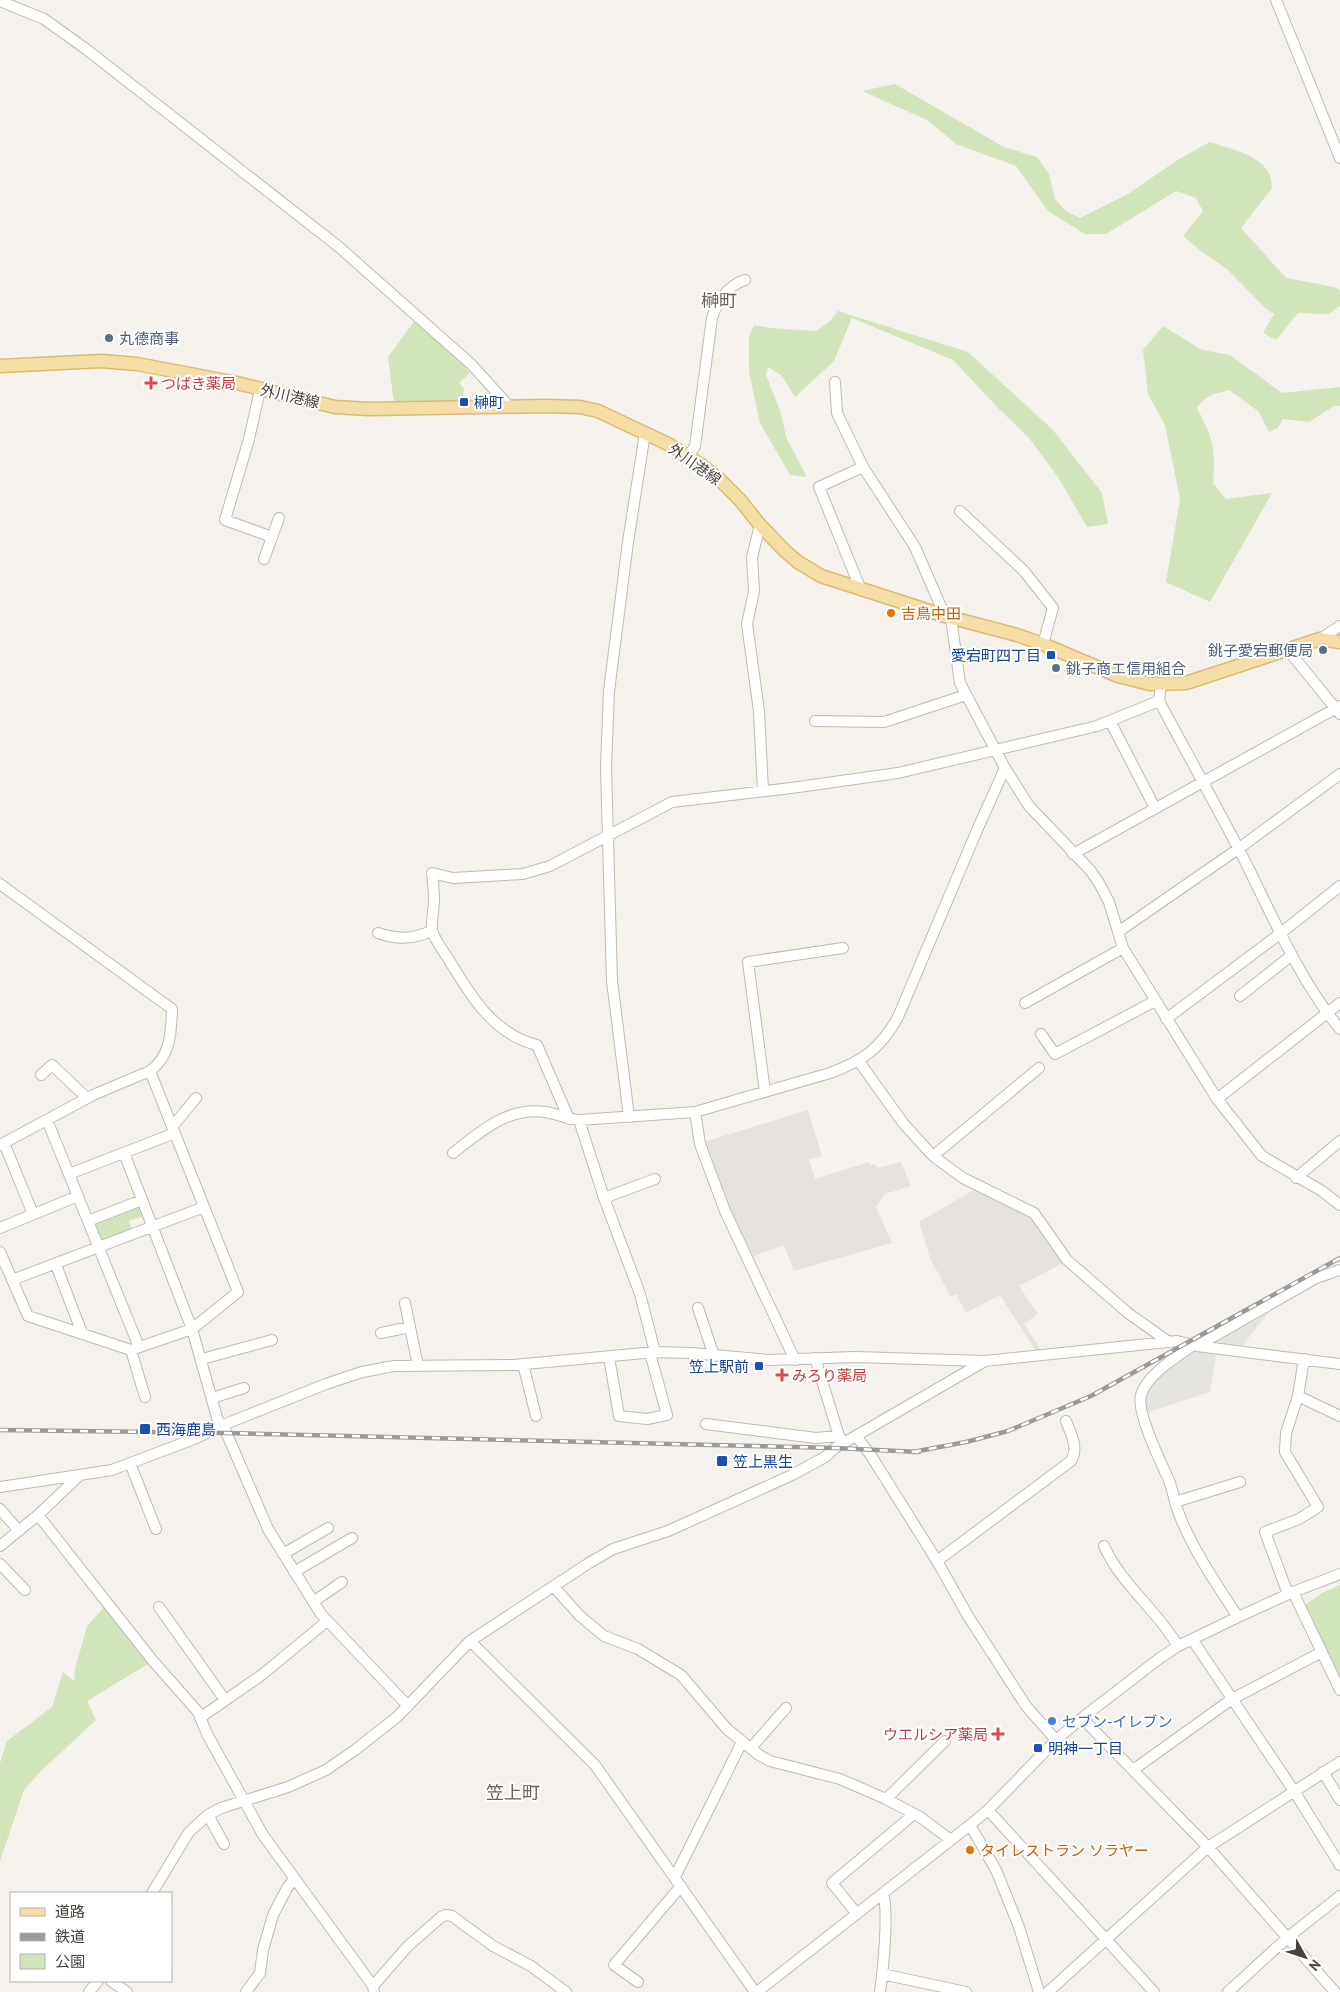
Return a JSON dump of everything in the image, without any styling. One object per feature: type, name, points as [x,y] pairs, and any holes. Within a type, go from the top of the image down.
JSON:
[{"type":"main road","name":"外川港線","points":[[0,366],[101,361],[137,364],[237,384],[336,407],[369,409],[508,405],[580,407],[598,411],[670,445],[719,479],[740,500],[760,526],[785,551],[821,576],[948,617],[1017,635],[1118,676],[1150,684],[1186,683],[1320,639],[1340,642]]},
{"type":"street","points":[[1276,0],[1338,144],[1340,158]]},
{"type":"street","points":[[0,1],[44,19],[86,49],[339,247],[471,364],[508,405]]},
{"type":"street","points":[[688,457],[695,446],[712,318],[716,306],[738,282],[745,280]]},
{"type":"street","points":[[835,382],[837,413],[863,467],[915,547],[948,617],[960,683],[1005,768],[1029,806],[1090,870],[1099,883],[1109,902],[1123,948],[1217,1099],[1262,1156],[1296,1178],[1322,1191],[1340,1205]]},
{"type":"street","points":[[260,390],[250,439],[226,520],[272,537]]},
{"type":"street","points":[[629,1117],[612,980],[606,766],[609,690],[628,542],[645,433]]},
{"type":"street","points":[[861,590],[818,487],[863,467]]},
{"type":"street","points":[[960,511],[1024,571],[1053,608],[1043,644]]},
{"type":"street","points":[[264,560],[279,518]]},
{"type":"street","points":[[760,526],[752,557],[754,592],[747,624],[759,711],[764,791]]},
{"type":"street","points":[[1320,639],[1340,626]]},
{"type":"street","points":[[1073,854],[1338,709],[1288,650]]},
{"type":"street","points":[[1161,684],[1159,701],[1292,955],[1327,1014],[1340,1029]]},
{"type":"street","points":[[815,721],[884,722],[966,695]]},
{"type":"street","points":[[609,1357],[619,1416],[647,1419],[668,1415],[640,1294],[574,1120],[537,1045],[511,1035],[495,1022],[475,1002],[462,984],[432,931],[434,897],[432,873],[453,878],[523,874],[550,866],[672,802],[898,773],[1097,726],[1159,701]]},
{"type":"street","points":[[1110,721],[1155,808]]},
{"type":"street","points":[[453,1153],[490,1124],[521,1112],[545,1112],[574,1120],[695,1112],[830,1073],[870,1053],[881,1042],[898,1017],[1005,768]]},
{"type":"street","points":[[1118,932],[1238,849],[1340,774]]},
{"type":"street","points":[[0,884],[172,1009],[169,1045],[164,1056],[150,1071],[87,1098],[2,1144],[33,1214]]},
{"type":"street","points":[[1166,1018],[1281,933],[1340,886]]},
{"type":"street","points":[[378,933],[403,939],[417,937],[432,931]]},
{"type":"street","points":[[765,1092],[748,962],[843,948]]},
{"type":"street","points":[[1025,1003],[1123,948]]},
{"type":"street","points":[[1240,996],[1292,955]]},
{"type":"street","points":[[1041,1034],[1055,1054],[1155,1001]]},
{"type":"street","points":[[1217,1099],[1340,1003]]},
{"type":"street","points":[[858,1060],[904,1124],[933,1156],[963,1178],[1034,1213],[1067,1260],[1128,1313],[1168,1342]]},
{"type":"street","points":[[41,1075],[52,1065],[87,1098]]},
{"type":"street","points":[[933,1156],[1038,1068]]},
{"type":"street","points":[[0,1252],[28,1316],[135,1349],[192,1329],[238,1292],[150,1071]]},
{"type":"street","points":[[68,1174],[124,1153],[174,1130],[196,1098]]},
{"type":"street","points":[[695,1112],[700,1144],[725,1211],[796,1360]]},
{"type":"street","points":[[47,1120],[99,1248],[135,1349],[145,1398]]},
{"type":"street","points":[[1296,1178],[1340,1141]]},
{"type":"street","points":[[124,1153],[192,1329],[218,1421],[223,1425],[268,1529],[313,1602],[327,1621],[408,1706]]},
{"type":"street","points":[[604,1198],[655,1179]]},
{"type":"street","points":[[0,1228],[78,1196]]},
{"type":"street","points":[[88,1221],[142,1200]]},
{"type":"street","points":[[12,1280],[56,1265],[204,1207]]},
{"type":"street","points":[[56,1265],[82,1333]]},
{"type":"street","points":[[1238,1617],[1196,1548],[1179,1514],[1169,1480],[1148,1434],[1140,1398],[1144,1388],[1158,1372],[1195,1346],[1316,1278],[1340,1270]]},
{"type":"street","points":[[405,1303],[418,1366]]},
{"type":"street","points":[[698,1308],[714,1356]]},
{"type":"street","points":[[381,1333],[410,1327]]},
{"type":"street","points":[[202,1359],[272,1340]]},
{"type":"street","points":[[0,1487],[112,1470],[194,1439],[223,1425],[326,1384],[362,1372],[394,1366],[523,1364],[653,1353],[768,1360],[854,1357],[985,1361],[1177,1341],[1195,1346],[1340,1364]]},
{"type":"street","points":[[816,1358],[842,1440]]},
{"type":"street","points":[[1304,1359],[1298,1396],[1286,1433],[1286,1452],[1318,1506],[1299,1519],[1265,1532],[1290,1593],[1340,1690]]},
{"type":"street","points":[[706,1424],[842,1440],[856,1436],[985,1361]]},
{"type":"street","points":[[523,1364],[536,1416]]},
{"type":"street","points":[[212,1398],[244,1388]]},
{"type":"street","points":[[1298,1396],[1340,1416]]},
{"type":"street","points":[[937,1561],[1071,1461],[1074,1456],[1075,1447],[1066,1421]]},
{"type":"street","points":[[856,1436],[870,1454],[937,1561],[968,1616],[1026,1706],[1056,1740]]},
{"type":"street","points":[[153,1892],[189,1832],[208,1815],[221,1808],[246,1802],[288,1787],[326,1770],[408,1706],[470,1641],[589,1562],[613,1549],[668,1531],[724,1507],[792,1475],[825,1457],[842,1440]]},
{"type":"street","points":[[130,1464],[156,1529]]},
{"type":"street","points":[[0,1546],[38,1515],[80,1475]]},
{"type":"street","points":[[1176,1502],[1240,1482]]},
{"type":"street","points":[[0,1509],[19,1531]]},
{"type":"street","points":[[38,1515],[200,1718],[263,1835],[373,1989],[407,1947],[441,1917],[446,1915],[452,1916],[493,1946],[532,1966],[566,1992]]},
{"type":"street","points":[[283,1554],[328,1528]]},
{"type":"street","points":[[294,1572],[352,1538]]},
{"type":"street","points":[[1104,1546],[1107,1554],[1134,1591],[1169,1631],[1178,1646]]},
{"type":"street","points":[[0,1564],[25,1590]]},
{"type":"street","points":[[470,1641],[595,1765],[756,1992],[970,1825],[988,1810],[1056,1740],[1160,1658],[1178,1646],[1238,1617],[1290,1593],[1340,1574]]},
{"type":"street","points":[[313,1602],[342,1582]]},
{"type":"street","points":[[554,1587],[580,1616],[604,1636],[638,1649],[681,1675],[727,1729],[770,1761],[840,1779],[886,1799],[920,1817],[951,1840]]},
{"type":"street","points":[[159,1607],[225,1700]]},
{"type":"street","points":[[200,1718],[263,1674],[327,1621]]},
{"type":"street","points":[[1192,1639],[1294,1791],[1340,1865]]},
{"type":"street","points":[[1133,1770],[1232,1699],[1322,1652]]},
{"type":"street","points":[[675,1877],[746,1745],[786,1708]]},
{"type":"street","points":[[1082,1718],[1208,1847],[1335,1992]]},
{"type":"street","points":[[886,1799],[944,1740]]},
{"type":"street","points":[[1048,1992],[1105,1938],[1208,1847],[1340,1762]]},
{"type":"street","points":[[1323,1772],[1340,1800]]},
{"type":"street","points":[[988,1810],[1154,1992]]},
{"type":"street","points":[[857,1914],[832,1883],[914,1814]]},
{"type":"street","points":[[208,1815],[224,1844]]},
{"type":"street","points":[[970,1825],[996,1870],[1019,1928],[1039,1992]]},
{"type":"street","points":[[246,1992],[260,1973],[263,1950],[273,1915],[287,1888],[294,1880]]},
{"type":"street","points":[[638,1982],[614,1965],[681,1886]]},
{"type":"street","points":[[880,1992],[885,1900],[883,1893]]},
{"type":"street","points":[[1228,1992],[1288,1938],[1340,1896]]},
{"type":"street","points":[[882,1974],[966,1992]]},
{"type":"street","points":[[89,1992],[97,1982]]},
{"type":"street","points":[[112,1982],[126,1992]]},
{"type":"shaded area","points":[[808,1110],[822,1156],[809,1159],[815,1179],[869,1162],[870,1165],[875,1164],[878,1168],[901,1162],[911,1186],[885,1194],[876,1207],[892,1243],[794,1271],[784,1245],[752,1257],[729,1209],[704,1142]]},
{"type":"shaded area","points":[[977,1188],[1031,1215],[1065,1262],[1019,1286],[1038,1314],[1024,1324],[1041,1350],[1036,1351],[1000,1295],[966,1313],[956,1294],[951,1297],[930,1258],[919,1222]]},
{"type":"shaded area","points":[[1267,1308],[1269,1312],[1242,1346],[1209,1342]]},
{"type":"shaded area","points":[[1191,1350],[1216,1355],[1210,1392],[1146,1413],[1142,1398],[1153,1381]]},
{"type":"green space","points":[[895,84],[1004,147],[1037,157],[1049,174],[1055,199],[1066,211],[1080,218],[1128,194],[1179,159],[1210,142],[1253,158],[1266,169],[1271,178],[1272,188],[1241,228],[1286,278],[1334,287],[1340,290],[1340,306],[1328,314],[1298,313],[1276,340],[1263,333],[1274,314],[1266,309],[1227,269],[1183,236],[1203,211],[1196,198],[1176,191],[1106,234],[1085,234],[1048,211],[1016,166],[956,144],[927,120],[862,91]]},
{"type":"green space","points":[[838,311],[968,352],[1053,430],[1102,493],[1108,524],[1087,527],[1058,477],[1029,438],[953,360],[852,318],[834,361],[795,397],[782,376],[768,367],[766,375],[781,413],[786,437],[807,477],[790,475],[760,423],[749,372],[749,337],[754,325],[816,331],[829,322]]},
{"type":"green space","points":[[415,320],[461,361],[470,373],[459,383],[464,388],[462,402],[394,404],[388,357]]},
{"type":"green space","points":[[1163,326],[1202,350],[1230,355],[1282,393],[1340,387],[1340,406],[1334,406],[1309,422],[1283,419],[1278,428],[1269,432],[1258,411],[1229,390],[1207,398],[1197,408],[1207,428],[1212,444],[1214,461],[1213,483],[1226,499],[1272,493],[1210,602],[1166,582],[1180,499],[1165,425],[1148,394],[1143,350]]},
{"type":"green space","points":[[139,1204],[144,1216],[129,1221],[132,1232],[102,1241],[95,1225],[98,1220]]},
{"type":"green space","points":[[1340,1585],[1340,1676],[1305,1605],[1322,1593]]},
{"type":"green space","points":[[106,1605],[151,1662],[87,1701],[96,1720],[41,1771],[24,1790],[0,1861],[0,1763],[7,1741],[52,1707],[63,1672],[74,1681],[75,1669],[87,1626]]},
{"type":"railway","points":[[913,1452],[966,1442],[1008,1431],[1091,1396],[1340,1258]]},
{"type":"railway","points":[[0,1430],[226,1433],[835,1448],[919,1452]]},
{"type":"place","name":"丸德商事","points":[[109,338]]},
{"type":"place","name":"つばき薬局","points":[[151,383]]},
{"type":"place","name":"榊町","points":[[464,402]]},
{"type":"place","name":"吉鳥中田","points":[[891,613]]},
{"type":"place","name":"銚子愛宕郵便局","points":[[1323,650]]},
{"type":"place","name":"愛宕町四丁目","points":[[1051,655]]},
{"type":"place","name":"銚子商エ信用組合","points":[[1056,668]]},
{"type":"place","name":"笠上駅前","points":[[759,1366]]},
{"type":"place","name":"みろり薬局","points":[[782,1375]]},
{"type":"place","name":"西海鹿島","points":[[145,1429]]},
{"type":"place","name":"笠上黒生","points":[[722,1461]]},
{"type":"place","name":"セブン-イレブン","points":[[1052,1721]]},
{"type":"place","name":"ウエルシア薬局","points":[[998,1734]]},
{"type":"place","name":"明神一丁目","points":[[1038,1748]]},
{"type":"place","name":"タイレストラン ソラヤー","points":[[970,1850]]},
{"type":"district","name":"榊町","points":[[719,300]]},
{"type":"district","name":"笠上町","points":[[513,1792]]}]
